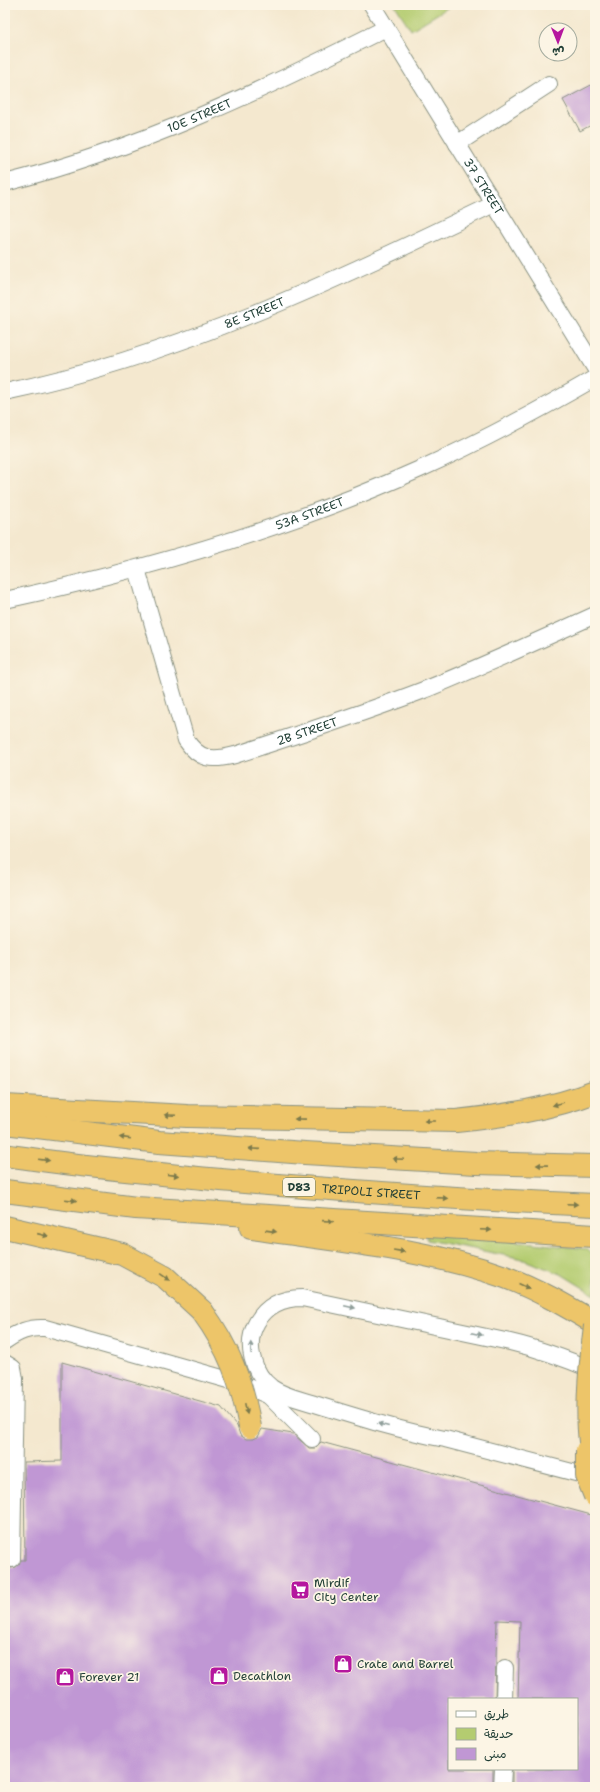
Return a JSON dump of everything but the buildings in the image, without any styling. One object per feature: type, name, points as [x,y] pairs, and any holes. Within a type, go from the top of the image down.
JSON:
[{"type":"highway","points":[[5,1106],[188,1116],[456,1121],[498,1117],[540,1109],[595,1092]]},
{"type":"highway","points":[[5,1123],[159,1142],[305,1153],[476,1163],[595,1166]]},
{"type":"highway","name":"TRIPOLI STREET","points":[[5,1155],[137,1172],[316,1188],[455,1199],[595,1205]]},
{"type":"highway","points":[[5,1191],[136,1208],[211,1222],[445,1259],[506,1278],[555,1300],[595,1324],[591,1361],[595,1467]]},
{"type":"highway","points":[[136,1208],[595,1236]]},
{"type":"highway","points":[[5,1227],[122,1254],[165,1277],[202,1311],[225,1347],[234,1366],[241,1387],[250,1427]]},
{"type":"highway","points":[[593,1443],[586,1457],[586,1466],[590,1484],[595,1496]]},
{"type":"street","name":"37 STREET","points":[[372,5],[595,368]]},
{"type":"street","name":"10E STREET","points":[[5,183],[92,157],[224,107],[291,76],[386,28]]},
{"type":"street","points":[[458,144],[549,84]]},
{"type":"street","name":"8E STREET","points":[[5,392],[112,365],[202,334],[286,301],[375,261],[494,204]]},
{"type":"street","name":"53A STREET","points":[[5,600],[137,569],[234,541],[342,502],[420,469],[503,430],[595,378]]},
{"type":"street","name":"2B STREET","points":[[137,569],[186,740],[193,751],[205,757],[222,758],[235,755],[338,721],[428,688],[523,648],[595,615]]},
{"type":"street","points":[[595,1371],[548,1352],[510,1342],[312,1298],[293,1298],[283,1300],[266,1310],[255,1326],[250,1345],[254,1364],[266,1383],[282,1393],[356,1417],[421,1435],[445,1439],[595,1478]]},
{"type":"street","points":[[5,1341],[22,1330],[45,1328],[236,1382],[312,1411],[356,1417]]},
{"type":"street","points":[[5,1363],[13,1368],[16,1379],[12,1560]]},
{"type":"street","points":[[270,1396],[312,1439]]},
{"type":"street","points":[[421,1435],[452,1449],[595,1490]]},
{"type":"street","points":[[504,1698],[505,1668]]},
{"type":"street","points":[[502,1787],[503,1770]]},
{"type":"green space","points":[[395,5],[452,5],[411,30]]},
{"type":"green space","points":[[427,1231],[587,1249],[595,1257],[595,1295],[561,1274],[519,1258],[427,1240]]},
{"type":"place","name":"Mirdif City Center","points":[[300,1590]]},
{"type":"place","name":"Crate and Barrel","points":[[343,1664]]},
{"type":"place","name":"Decathlon","points":[[219,1676]]},
{"type":"place","name":"Forever 21","points":[[65,1677]]}]
